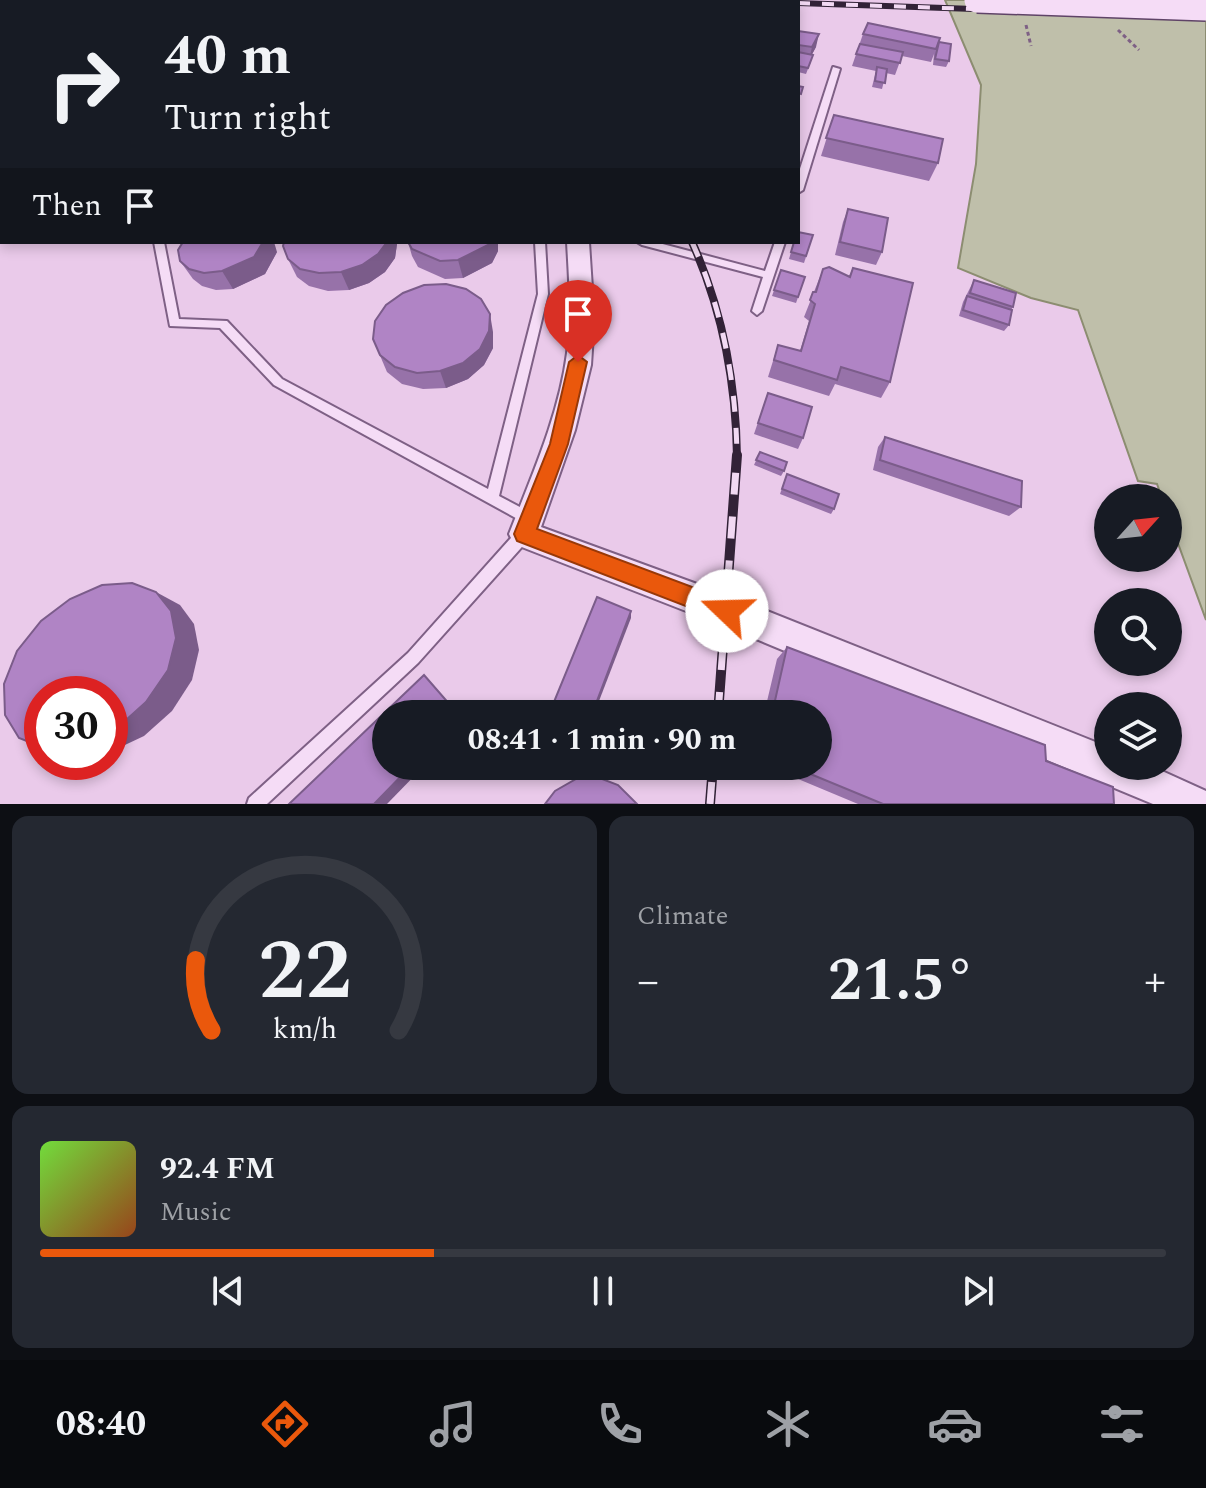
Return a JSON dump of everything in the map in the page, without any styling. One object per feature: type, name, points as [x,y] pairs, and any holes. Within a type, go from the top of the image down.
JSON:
[{"type":"street","points":[[977,0],[1206,8]]},
{"type":"street","points":[[578,244],[582,301],[578,362],[559,444],[527,527],[1094,759]]},
{"type":"street","points":[[1141,780],[1193,804]]},
{"type":"lane","points":[[800,184],[836,69]]},
{"type":"lane","points":[[159,244],[174,323],[223,324],[278,382],[492,499],[527,527],[413,658],[255,804]]},
{"type":"lane","points":[[492,499],[543,294],[540,244]]},
{"type":"lane","points":[[650,244],[768,275]]},
{"type":"lane","points":[[757,311],[779,244]]},
{"type":"shaded area","points":[[945,0],[1206,0],[1206,620],[1182,554],[1182,484],[1138,481],[1078,310],[1031,298],[958,268],[976,164],[981,85]]},
{"type":"building","points":[[868,23],[940,38],[936,49],[863,34]]},
{"type":"building","points":[[800,31],[819,34],[812,47],[800,45]]},
{"type":"building","points":[[939,42],[951,44],[949,61],[935,59]]},
{"type":"building","points":[[860,44],[903,52],[900,63],[856,54]]},
{"type":"building","points":[[800,52],[813,55],[808,68],[800,66]]},
{"type":"building","points":[[877,67],[887,69],[885,83],[875,81]]},
{"type":"building","points":[[834,115],[943,139],[938,163],[826,138]]},
{"type":"building","points":[[848,209],[888,218],[882,252],[840,242]]},
{"type":"building","points":[[800,232],[813,235],[806,256],[791,252],[793,244],[800,244]]},
{"type":"building","points":[[182,244],[262,244],[254,257],[222,271],[204,273],[189,269],[180,261],[178,250]]},
{"type":"building","points":[[386,244],[378,254],[362,265],[341,272],[319,273],[300,269],[288,259],[283,246]]},
{"type":"building","points":[[409,244],[489,244],[458,260],[440,261],[412,249]]},
{"type":"building","points":[[829,267],[850,277],[853,268],[913,283],[890,382],[841,367],[837,380],[774,360],[778,345],[801,351],[815,304],[810,300],[816,292],[823,269]]},
{"type":"building","points":[[781,270],[805,277],[798,297],[774,290]]},
{"type":"building","points":[[974,280],[1016,293],[1013,307],[970,293]]},
{"type":"building","points":[[446,284],[466,289],[481,299],[490,314],[489,331],[480,349],[463,363],[440,371],[417,373],[395,367],[380,355],[373,339],[375,321],[386,305],[403,293],[424,285]]},
{"type":"building","points":[[967,296],[1012,310],[1009,325],[963,310]]},
{"type":"building","points":[[768,393],[812,407],[803,438],[758,423]]},
{"type":"building","points":[[885,437],[1022,481],[1021,507],[880,460]]},
{"type":"building","points":[[760,452],[787,462],[784,471],[756,460]]},
{"type":"building","points":[[787,474],[839,494],[834,509],[782,489]]},
{"type":"building","points":[[132,583],[156,592],[171,611],[176,638],[168,670],[146,702],[128,718],[128,676],[24,676],[24,740],[19,738],[5,715],[4,684],[17,651],[41,621],[70,599],[102,585]]},
{"type":"building","points":[[597,597],[631,611],[597,700],[555,700]]},
{"type":"building","points":[[787,647],[1045,745],[1046,761],[1113,787],[1114,804],[883,804],[825,780],[832,780],[832,700],[775,700]]},
{"type":"building","points":[[424,675],[446,700],[398,700]]},
{"type":"building","points":[[372,725],[372,780],[397,780],[374,804],[289,804]]},
{"type":"building","points":[[574,780],[605,780],[618,785],[637,804],[545,804],[555,791]]},
{"type":"railway","points":[[800,3],[1206,17]]},
{"type":"railway","points":[[693,244],[712,294],[726,347],[734,401],[737,456]]},
{"type":"railway","points":[[719,700],[737,456]]},
{"type":"railway","points":[[710,804],[712,780]]},
{"type":"route","points":[[578,362],[559,444],[524,534],[727,611]]}]
